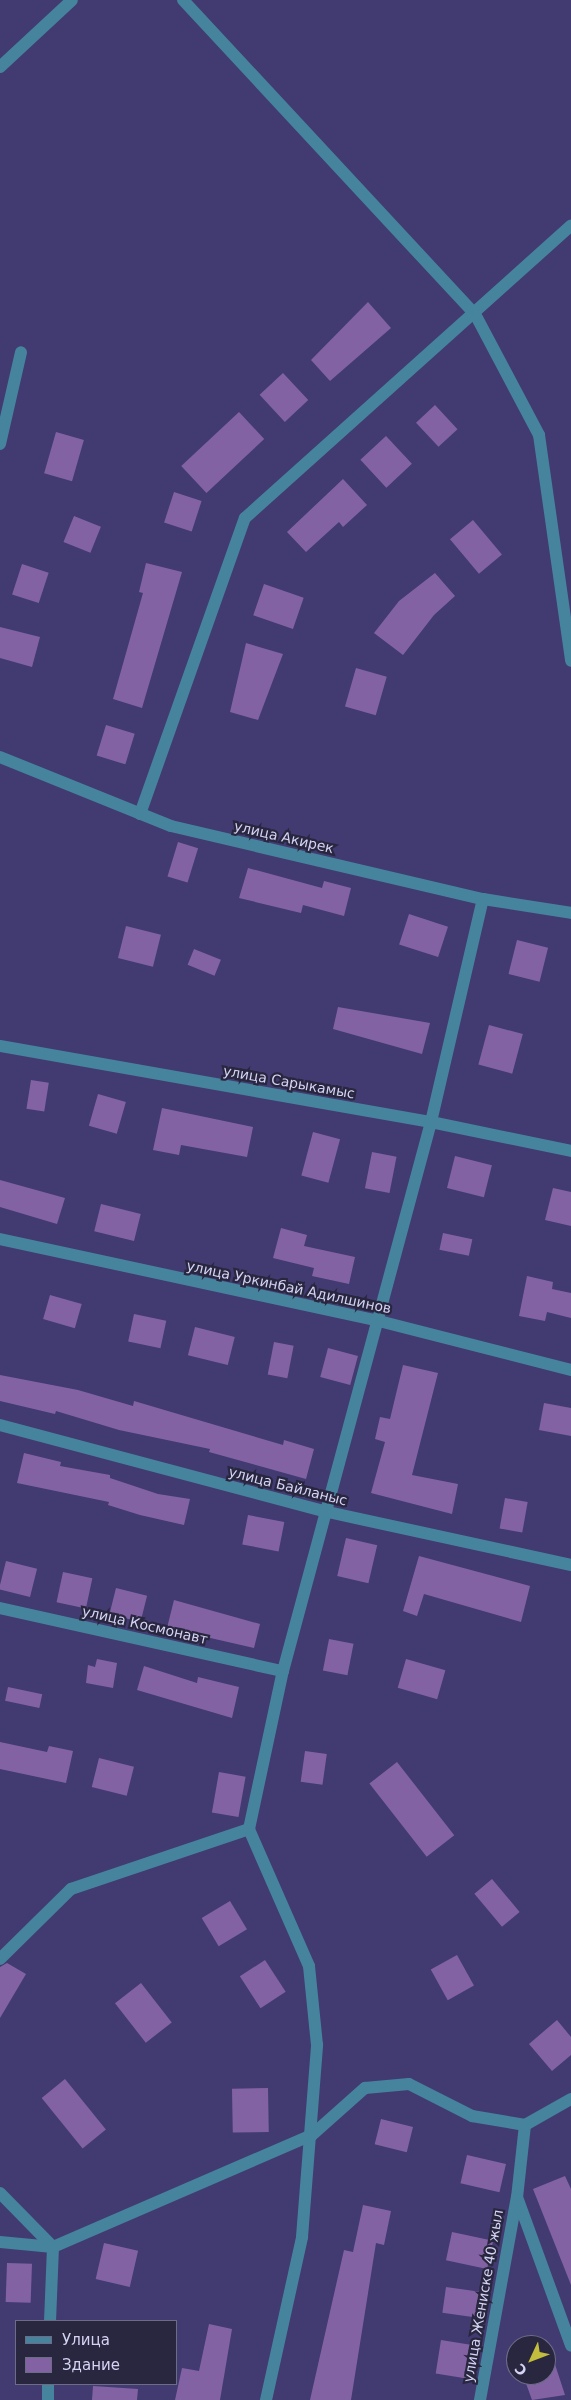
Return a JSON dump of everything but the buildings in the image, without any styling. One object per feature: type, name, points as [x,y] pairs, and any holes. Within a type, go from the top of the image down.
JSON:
[{"type":"street","points":[[0,67],[72,0]]},
{"type":"street","points":[[183,0],[476,314],[539,435],[571,661]]},
{"type":"street","points":[[140,814],[245,518],[476,314],[571,224]]},
{"type":"street","points":[[0,444],[21,352]]},
{"type":"street","name":"улица Акирек","points":[[0,757],[171,826],[483,899],[571,913]]},
{"type":"street","points":[[266,2400],[302,2237],[312,2135],[317,2045],[309,1966],[249,1829],[283,1671],[328,1512],[431,1122],[483,899]]},
{"type":"street","name":"улица Сарыкамыс","points":[[0,1046],[431,1122],[571,1151]]},
{"type":"street","name":"улица Уркинбай Адилшинов","points":[[0,1239],[379,1321],[571,1370]]},
{"type":"street","name":"улица Байланыс","points":[[0,1425],[328,1512],[571,1564]]},
{"type":"street","name":"улица Космонавт","points":[[0,1608],[283,1671]]},
{"type":"street","points":[[0,1959],[71,1889],[249,1829]]},
{"type":"street","points":[[0,2242],[53,2247],[312,2135],[365,2088],[409,2084],[472,2116],[525,2125],[571,2099]]},
{"type":"street","name":"улица Жениске 40 жыл","points":[[480,2400],[516,2197],[525,2125]]},
{"type":"street","points":[[0,2193],[53,2247],[50,2320]]},
{"type":"street","points":[[516,2197],[571,2345]]},
{"type":"street","points":[[48,2385],[48,2400]]}]
